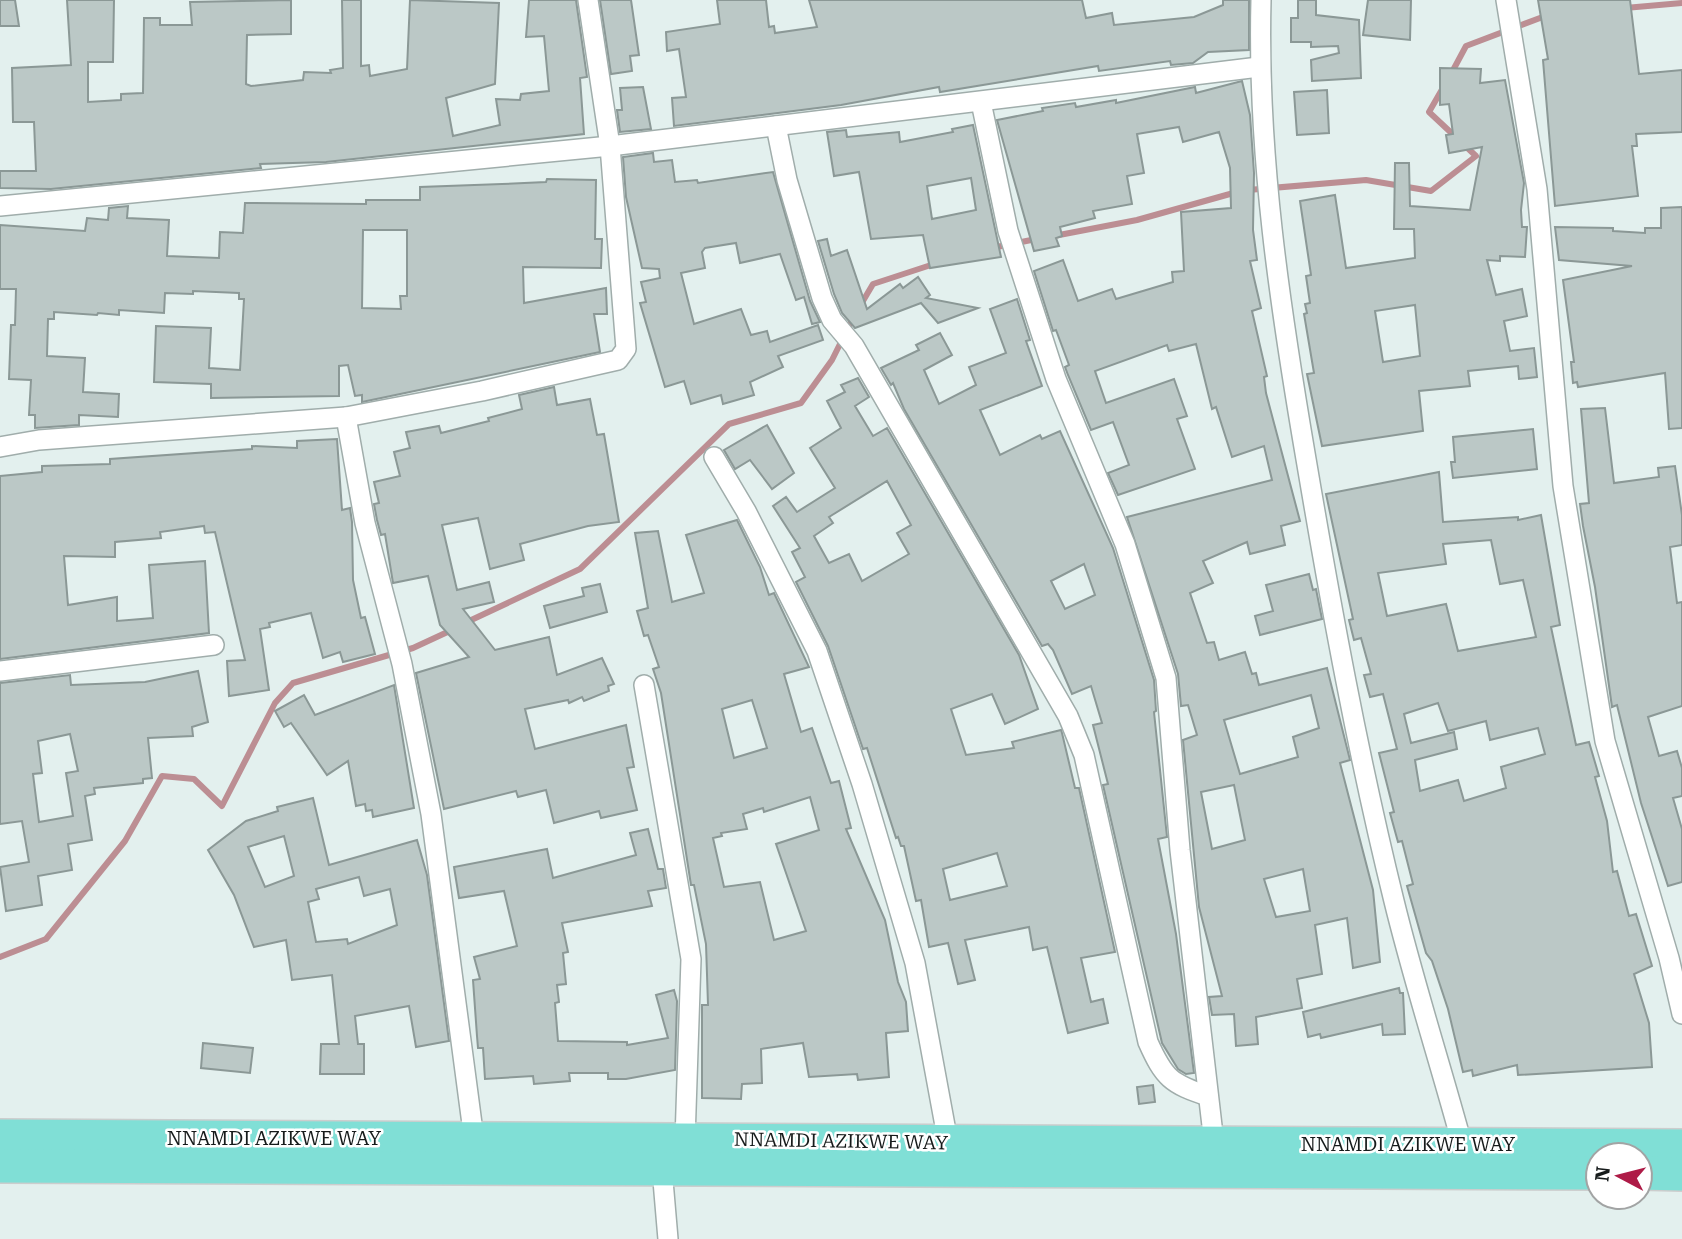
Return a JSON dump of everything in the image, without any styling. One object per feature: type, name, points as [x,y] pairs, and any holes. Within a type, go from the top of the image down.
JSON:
[{"type":"highway","name":"NNAMDI AZIKWE WAY","points":[[0,1136],[1682,1146]]},
{"type":"highway","name":"NNAMDI AZIKWE WAY","points":[[0,1166],[1584,1173]]},
{"type":"highway","points":[[1654,1173],[1682,1174]]},
{"type":"street","points":[[0,447],[39,440],[346,417],[618,360],[626,349],[610,146],[588,0]]},
{"type":"street","points":[[1261,0],[1259,66],[1269,207],[1289,360],[1335,633],[1394,902],[1462,1144]]},
{"type":"street","points":[[1507,8],[1514,36],[1538,189],[1563,486],[1605,741],[1669,958],[1682,1014]]},
{"type":"street","points":[[0,206],[610,146],[1259,66]]},
{"type":"street","points":[[981,102],[1008,231],[1056,379],[1125,544],[1166,678],[1180,850],[1214,1143]]},
{"type":"street","points":[[776,126],[808,257],[832,320],[854,346],[1068,716],[1084,755],[1110,861],[1148,1042],[1161,1072],[1177,1086],[1208,1097]]},
{"type":"street","points":[[346,417],[365,523],[402,664],[431,814],[474,1139]]},
{"type":"street","points":[[714,457],[746,511],[817,651],[858,772],[915,963],[948,1142]]},
{"type":"street","points":[[0,671],[214,645]]},
{"type":"street","points":[[644,685],[691,959],[685,1140]]},
{"type":"street","points":[[662,1169],[668,1239]]},
{"type":"building","points":[[0,0],[15,0],[19,26],[0,26]]},
{"type":"building","points":[[67,0],[114,0],[113,62],[88,62],[88,102],[121,100],[121,94],[143,93],[144,18],[160,18],[160,25],[192,25],[190,2],[291,0],[291,34],[247,35],[246,84],[251,86],[303,80],[304,72],[331,73],[330,70],[343,68],[342,0],[361,0],[361,66],[369,65],[370,76],[407,69],[410,0],[499,3],[495,84],[446,98],[453,136],[500,125],[496,99],[520,100],[521,94],[549,91],[544,36],[526,37],[529,0],[576,0],[587,77],[580,78],[584,134],[326,162],[260,164],[261,168],[51,189],[0,188],[0,171],[36,171],[34,122],[13,122],[12,68],[71,65]]},
{"type":"building","points":[[600,0],[631,0],[639,55],[630,56],[632,71],[611,74]]},
{"type":"building","points":[[717,0],[766,0],[769,27],[774,26],[775,33],[817,27],[809,0],[1082,0],[1086,18],[1112,13],[1114,25],[1194,17],[1223,5],[1223,0],[1249,0],[1249,50],[1208,52],[1193,63],[1171,65],[1170,61],[1099,71],[1098,66],[940,92],[939,87],[841,105],[674,126],[672,98],[686,97],[679,49],[667,51],[666,32],[720,24]]},
{"type":"building","points":[[1298,0],[1316,0],[1316,15],[1359,20],[1361,78],[1312,81],[1311,60],[1339,53],[1338,46],[1311,47],[1311,42],[1291,42],[1291,18],[1298,18]]},
{"type":"building","points":[[1368,0],[1411,0],[1410,40],[1363,35]]},
{"type":"building","points":[[1538,0],[1630,0],[1639,74],[1682,70],[1682,132],[1636,134],[1637,146],[1632,146],[1638,196],[1555,206],[1543,60],[1548,59]]},
{"type":"building","points":[[1440,68],[1481,69],[1480,83],[1505,80],[1524,183],[1521,210],[1522,227],[1527,227],[1525,257],[1500,256],[1500,261],[1487,260],[1496,295],[1522,289],[1527,316],[1504,321],[1510,351],[1534,348],[1537,377],[1519,379],[1518,366],[1468,371],[1470,386],[1419,391],[1423,431],[1322,446],[1307,374],[1314,373],[1304,314],[1307,313],[1305,304],[1310,303],[1306,276],[1311,275],[1300,201],[1335,195],[1346,268],[1415,258],[1414,229],[1394,229],[1395,163],[1409,163],[1410,206],[1470,210],[1482,147],[1449,153],[1446,135],[1453,134],[1449,104],[1440,105]],"holes":[[[1415,305],[1420,356],[1383,362],[1375,311]]]},
{"type":"building","points":[[1242,81],[1250,115],[1254,173],[1253,230],[1257,260],[1250,261],[1261,308],[1252,311],[1267,376],[1264,377],[1266,393],[1300,521],[1281,526],[1285,545],[1250,554],[1247,542],[1203,561],[1213,583],[1190,593],[1207,643],[1214,642],[1219,660],[1245,652],[1252,674],[1256,673],[1259,685],[1327,668],[1350,760],[1340,763],[1373,890],[1380,962],[1353,968],[1347,918],[1315,925],[1322,974],[1297,979],[1302,1008],[1256,1017],[1258,1044],[1236,1046],[1234,1014],[1212,1015],[1209,997],[1222,996],[1199,907],[1183,740],[1197,735],[1188,705],[1181,706],[1178,674],[1127,517],[1272,480],[1264,446],[1232,457],[1216,407],[1212,409],[1196,344],[1169,351],[1167,345],[1095,371],[1106,403],[1174,379],[1187,416],[1177,419],[1195,469],[1118,495],[1108,473],[1129,465],[1113,422],[1091,430],[1065,367],[1069,365],[1056,330],[1053,331],[1034,271],[1063,260],[1078,301],[1112,289],[1116,299],[1173,282],[1172,272],[1184,271],[1181,212],[1231,208],[1230,168],[1219,132],[1183,142],[1179,127],[1137,134],[1144,173],[1127,176],[1132,204],[1093,211],[1095,218],[1060,227],[1062,236],[1056,238],[1059,246],[1034,251],[997,120],[1043,111],[1042,108],[1075,103],[1076,107],[1116,100],[1116,103],[1195,87],[1196,93]],"holes":[[[1311,695],[1319,728],[1293,737],[1298,757],[1240,774],[1224,720]],[[1234,785],[1245,840],[1212,849],[1201,792]],[[1303,869],[1310,911],[1276,917],[1264,879]]]},
{"type":"building","points":[[643,87],[651,129],[620,132],[617,110],[622,110],[620,88]]},
{"type":"building","points":[[1327,90],[1329,133],[1297,135],[1294,92]]},
{"type":"building","points":[[973,125],[1001,257],[930,268],[923,235],[871,239],[859,172],[834,176],[827,132],[846,130],[847,137],[899,132],[900,142],[953,132],[952,129]],"holes":[[[971,178],[976,210],[932,219],[927,186]]]},
{"type":"building","points":[[653,153],[654,162],[672,160],[675,182],[697,180],[698,183],[773,172],[810,301],[820,322],[812,324],[804,297],[796,300],[780,254],[740,263],[736,243],[705,248],[702,252],[705,268],[681,273],[694,324],[741,309],[751,335],[767,331],[770,342],[818,325],[823,340],[778,356],[783,367],[750,382],[754,395],[723,404],[721,395],[691,404],[684,381],[665,387],[640,303],[646,302],[641,282],[660,278],[659,269],[642,268],[626,197],[623,157]]},
{"type":"building","points":[[547,179],[596,180],[595,239],[602,239],[601,268],[523,267],[524,303],[606,288],[607,314],[594,314],[600,352],[362,402],[362,395],[355,396],[348,365],[339,366],[339,396],[211,398],[211,384],[154,382],[156,326],[211,328],[209,368],[240,370],[244,299],[239,299],[239,293],[193,291],[193,294],[165,293],[164,313],[119,310],[119,315],[97,315],[54,312],[54,319],[48,319],[47,356],[85,358],[83,392],[119,394],[118,417],[79,415],[79,425],[35,428],[35,415],[29,415],[31,380],[9,379],[11,325],[15,325],[16,289],[0,289],[0,225],[85,231],[87,218],[108,220],[109,208],[128,206],[127,218],[169,220],[167,256],[219,258],[220,232],[243,233],[245,203],[366,204],[366,200],[420,200],[420,187],[546,182]],"holes":[[[363,230],[407,230],[407,296],[400,296],[401,309],[362,308]]]},
{"type":"building","points":[[1682,207],[1682,428],[1669,429],[1665,373],[1578,387],[1577,382],[1573,383],[1571,362],[1574,362],[1563,280],[1632,266],[1559,260],[1555,227],[1613,228],[1613,231],[1645,233],[1645,228],[1661,228],[1661,208]]},
{"type":"building","points":[[827,239],[831,256],[847,250],[867,309],[900,284],[903,288],[918,277],[930,295],[926,298],[978,308],[938,323],[921,303],[855,328],[842,313],[834,294],[818,241]]},
{"type":"building","points":[[1017,299],[1030,340],[1026,341],[1042,386],[980,410],[1000,455],[1040,435],[1042,439],[1060,431],[1113,548],[1154,680],[1154,712],[1167,837],[1158,839],[1176,934],[1194,1073],[1186,1074],[1178,1069],[1162,1043],[1103,785],[1108,784],[1093,725],[1102,723],[1091,686],[1072,694],[1053,650],[1048,644],[1042,646],[904,409],[893,383],[891,385],[881,368],[919,350],[916,345],[940,333],[952,355],[924,370],[939,404],[976,385],[969,367],[1006,353],[990,309]],"holes":[[[1084,564],[1095,595],[1065,609],[1051,581]]]},
{"type":"building","points":[[858,378],[869,397],[855,406],[873,436],[887,428],[1019,655],[1038,709],[1005,724],[992,694],[951,709],[966,755],[1014,748],[1012,742],[1061,730],[1075,788],[1079,788],[1115,952],[1081,958],[1091,1002],[1103,999],[1108,1023],[1068,1033],[1047,947],[1033,950],[1029,927],[965,940],[975,980],[958,984],[948,943],[929,947],[921,900],[916,901],[904,846],[901,846],[898,837],[896,838],[867,748],[863,749],[828,646],[796,582],[805,577],[792,552],[800,548],[773,506],[786,497],[797,512],[835,488],[810,448],[841,428],[827,401],[845,392],[841,385]],"holes":[[[887,481],[911,525],[897,533],[909,554],[862,581],[849,554],[829,563],[814,536],[833,523],[829,517]],[[997,853],[1007,886],[950,900],[943,869]]]},
{"type":"building","points":[[554,387],[557,405],[590,399],[597,435],[604,434],[619,522],[588,526],[520,544],[524,560],[490,569],[478,518],[442,525],[457,590],[489,582],[494,602],[463,609],[495,650],[549,637],[557,675],[602,658],[614,684],[608,686],[609,691],[584,701],[582,697],[569,703],[568,700],[525,709],[535,749],[626,725],[634,767],[627,768],[637,810],[601,818],[599,811],[554,823],[546,790],[518,797],[516,791],[444,809],[416,673],[469,657],[440,625],[428,576],[393,583],[385,534],[381,535],[377,520],[374,504],[379,503],[374,482],[400,476],[394,452],[410,448],[406,432],[439,426],[441,433],[489,421],[488,418],[522,409],[519,395]]},
{"type":"building","points":[[1605,408],[1614,483],[1659,477],[1658,468],[1675,466],[1682,515],[1682,545],[1670,547],[1677,603],[1682,602],[1682,706],[1648,717],[1659,756],[1677,751],[1682,768],[1682,796],[1673,798],[1682,829],[1682,882],[1668,886],[1641,803],[1617,705],[1612,707],[1580,504],[1589,503],[1581,409]]},
{"type":"building","points":[[767,425],[794,473],[772,489],[750,460],[735,469],[724,450]]},
{"type":"building","points":[[1533,429],[1537,469],[1453,478],[1453,437]]},
{"type":"building","points":[[337,439],[342,510],[350,508],[352,522],[353,580],[361,618],[365,617],[375,654],[343,662],[340,652],[323,658],[311,613],[269,623],[270,627],[260,629],[269,690],[229,696],[227,661],[245,660],[215,532],[205,533],[204,526],[160,532],[161,538],[115,542],[115,557],[64,556],[68,605],[117,597],[117,621],[153,618],[149,565],[205,561],[209,633],[0,659],[0,476],[42,472],[42,466],[110,464],[110,459],[252,449],[252,446],[297,448],[297,441]]},
{"type":"building","points":[[1439,472],[1443,522],[1518,517],[1518,520],[1541,515],[1560,625],[1551,627],[1576,745],[1589,742],[1599,776],[1595,777],[1607,821],[1613,872],[1617,871],[1629,916],[1636,914],[1652,966],[1634,974],[1649,1023],[1652,1067],[1518,1075],[1517,1065],[1473,1076],[1472,1070],[1463,1072],[1448,1009],[1432,961],[1426,953],[1407,886],[1413,884],[1402,841],[1398,842],[1390,813],[1394,812],[1379,753],[1397,749],[1383,694],[1370,697],[1364,675],[1371,674],[1361,638],[1354,640],[1349,620],[1353,619],[1326,494]],"holes":[[[1491,540],[1500,584],[1523,580],[1536,637],[1458,651],[1446,604],[1387,616],[1378,573],[1446,564],[1443,544]],[[1438,703],[1448,731],[1486,721],[1490,740],[1538,728],[1545,754],[1501,767],[1506,788],[1464,801],[1458,780],[1420,791],[1415,760],[1457,749],[1454,732],[1411,743],[1404,714]]]},
{"type":"building","points":[[737,520],[760,567],[769,595],[774,593],[809,667],[784,674],[801,732],[812,728],[831,783],[839,781],[851,828],[846,829],[885,920],[898,982],[906,1002],[908,1031],[886,1033],[889,1077],[858,1080],[857,1074],[809,1077],[803,1043],[761,1049],[762,1083],[742,1084],[741,1099],[702,1098],[702,1005],[708,1005],[706,944],[694,885],[691,885],[661,693],[653,669],[659,667],[648,635],[644,636],[637,611],[648,608],[635,533],[658,531],[672,602],[704,593],[686,535]],"holes":[[[752,700],[767,748],[734,758],[722,709]],[[810,797],[819,830],[776,844],[806,931],[774,940],[760,882],[724,887],[713,838],[722,836],[721,833],[747,829],[743,814],[763,808],[764,812]]]},
{"type":"building","points":[[1309,574],[1313,590],[1316,589],[1322,619],[1260,635],[1255,616],[1273,611],[1266,585]]},
{"type":"building","points":[[600,584],[607,612],[550,628],[544,606],[584,596],[582,588]]},
{"type":"building","points":[[198,671],[208,722],[192,727],[193,736],[148,738],[152,778],[143,779],[143,783],[94,788],[95,794],[85,796],[92,840],[68,844],[72,870],[38,876],[42,905],[6,911],[0,867],[29,862],[22,821],[0,824],[0,683],[70,675],[71,685],[145,682]],"holes":[[[70,734],[78,771],[66,773],[73,816],[39,822],[33,774],[42,773],[38,741]]]},
{"type":"building","points":[[394,685],[414,808],[373,817],[372,810],[366,811],[365,804],[356,806],[348,761],[327,775],[291,723],[284,727],[275,711],[304,695],[315,715]]},
{"type":"building","points":[[313,798],[329,865],[417,840],[427,875],[449,1041],[416,1047],[409,1006],[355,1016],[358,1044],[364,1044],[364,1074],[320,1074],[321,1044],[339,1044],[332,975],[292,980],[286,940],[254,947],[234,895],[208,850],[246,821],[278,811],[277,807]],"holes":[[[284,836],[294,876],[265,887],[248,847]],[[359,877],[364,896],[390,889],[397,925],[348,944],[347,939],[316,942],[308,902],[319,899],[316,889]]]},
{"type":"building","points":[[648,829],[658,869],[663,869],[666,888],[648,891],[652,906],[562,923],[568,952],[563,953],[566,984],[557,985],[559,1002],[555,1003],[558,1041],[627,1042],[627,1045],[668,1038],[656,995],[674,990],[677,1001],[675,1070],[626,1079],[608,1079],[608,1073],[569,1073],[570,1081],[534,1084],[533,1076],[485,1079],[483,1048],[478,1048],[473,980],[480,979],[474,957],[517,946],[504,891],[459,898],[454,867],[547,849],[553,878],[636,855],[630,833]]},
{"type":"building","points":[[1399,988],[1400,993],[1403,993],[1405,1034],[1383,1035],[1382,1024],[1321,1038],[1320,1034],[1308,1037],[1303,1012]]},
{"type":"building","points":[[203,1043],[253,1048],[250,1073],[201,1068]]},
{"type":"building","points":[[1153,1085],[1155,1102],[1139,1104],[1137,1087]]},
{"type":"waterway","points":[[1625,8],[1682,3]]},
{"type":"waterway","points":[[1451,74],[1466,46],[1548,15]]},
{"type":"waterway","points":[[1248,190],[1366,180],[1431,191],[1476,156],[1429,112],[1444,86]]},
{"type":"waterway","points":[[1054,236],[1137,220],[1237,192]]},
{"type":"waterway","points":[[992,248],[1036,239]]},
{"type":"waterway","points":[[860,306],[873,284],[934,264]]},
{"type":"waterway","points":[[467,622],[580,569],[729,424],[801,403],[832,360],[854,316]]},
{"type":"waterway","points":[[0,957],[46,939],[125,841],[162,776],[194,779],[222,806],[275,703],[293,683],[413,648],[454,629]]}]
